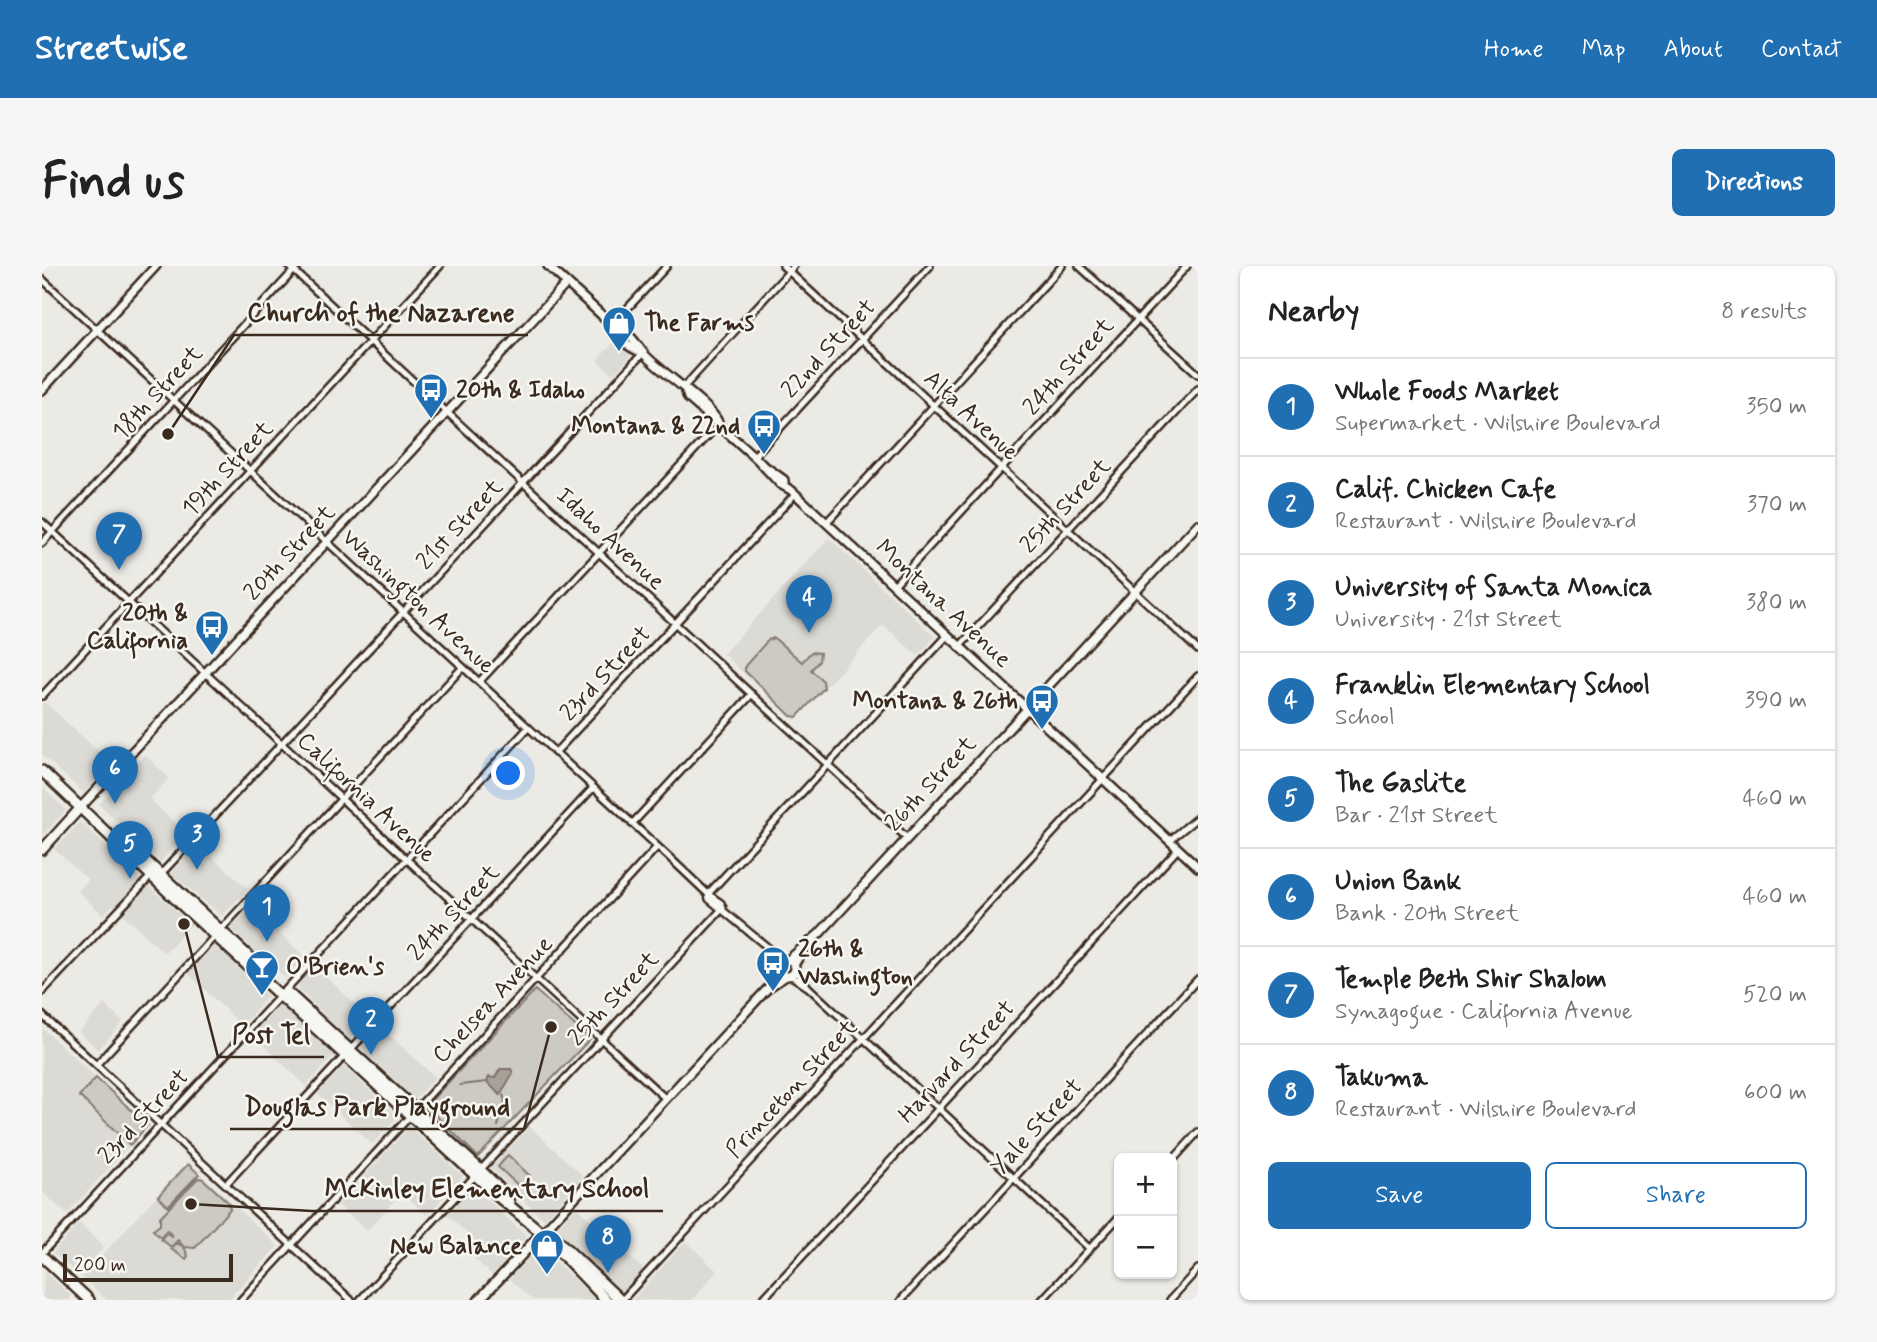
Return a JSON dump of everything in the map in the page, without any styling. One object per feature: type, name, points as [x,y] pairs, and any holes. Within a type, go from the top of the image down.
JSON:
[{"type":"main road","points":[[42,771],[478,1173],[500,1198],[509,1202],[606,1300]]},
{"type":"main road","name":"20th Street","points":[[42,850],[81,807]]},
{"type":"main road","points":[[119,842],[130,846],[152,874]]},
{"type":"main road","points":[[542,1233],[557,1240],[621,1300]]},
{"type":"main road","name":"26th Street","points":[[479,1300],[542,1233]]},
{"type":"main road","points":[[43,1258],[84,1298]]},
{"type":"street","points":[[42,390],[156,266]]},
{"type":"street","name":"19th Street","points":[[42,696],[440,266]]},
{"type":"street","name":"Montana Avenue","points":[[548,266],[615,328],[631,337],[643,353],[684,391],[692,394],[780,484],[784,484],[795,494],[1198,867]]},
{"type":"street","points":[[615,328],[667,266]]},
{"type":"street","name":"Alta Avenue","points":[[783,266],[1198,650]]},
{"type":"street","points":[[684,391],[794,266]]},
{"type":"street","name":"22nd Street","points":[[754,456],[930,266]]},
{"type":"street","points":[[826,523],[1062,266]]},
{"type":"street","points":[[1079,266],[1198,374]]},
{"type":"street","name":"24th Street","points":[[894,585],[1187,266]]},
{"type":"street","name":"Idaho Avenue","points":[[294,268],[445,412],[907,838]]},
{"type":"street","name":"18th Street","points":[[42,543],[294,268]]},
{"type":"street","name":"Washington Avenue","points":[[42,279],[1090,1249]]},
{"type":"street","name":"20th Street","points":[[81,807],[567,283]]},
{"type":"street","name":"21st Street","points":[[42,992],[152,874],[282,743],[643,353]]},
{"type":"street","name":"25th Street","points":[[960,646],[1198,389]]},
{"type":"street","points":[[479,682],[719,424]]},
{"type":"street","name":"23rd Street","points":[[555,753],[795,494]]},
{"type":"street","name":"California Avenue","points":[[42,522],[666,1099]]},
{"type":"street","name":"26th Street","points":[[542,1233],[1198,524]]},
{"type":"street","points":[[708,894],[948,635]]},
{"type":"street","points":[[96,1065],[463,667]]},
{"type":"street","name":"Princeton Street","points":[[621,1300],[1198,676]]},
{"type":"street","points":[[632,824],[752,694]]},
{"type":"street","name":"23rd Street","points":[[43,1258],[160,1125],[528,728]]},
{"type":"street","name":"24th Street","points":[[226,1184],[593,788]]},
{"type":"street","points":[[1170,840],[1198,817]]},
{"type":"street","name":"Chelsea Avenue","points":[[241,1300],[657,847]]},
{"type":"street","name":"Harvard Street","points":[[762,1300],[1178,849]]},
{"type":"street","name":"25th Street","points":[[360,1300],[723,908]]},
{"type":"street","name":"Yale Street","points":[[901,1300],[1198,979]]},
{"type":"street","points":[[42,1015],[351,1300]]},
{"type":"street","points":[[1177,1155],[1198,1132]]},
{"type":"street","points":[[1042,1300],[1114,1223]]},
{"type":"street","points":[[1170,1300],[1198,1269]]},
{"type":"shaded area","points":[[616,340],[631,355],[613,375],[597,360]]},
{"type":"shaded area","points":[[829,538],[935,637],[918,656],[883,625],[795,720],[723,654]]},
{"type":"shaded area","points":[[774,638],[802,662],[811,652],[820,653],[819,661],[811,670],[823,681],[824,688],[797,717],[791,716],[745,671],[745,666],[768,640]]},
{"type":"shaded area","points":[[45,702],[111,763],[84,793],[42,755],[42,705]]},
{"type":"shaded area","points":[[145,755],[169,778],[150,799],[187,834],[160,862],[99,804]]},
{"type":"shaded area","points":[[42,787],[66,810],[42,836]]},
{"type":"shaded area","points":[[80,822],[191,925],[164,953],[113,905],[103,915],[78,891],[88,880],[54,849]]},
{"type":"shaded area","points":[[198,844],[248,889],[222,916],[171,873]]},
{"type":"shaded area","points":[[251,907],[305,957],[285,978],[230,928]]},
{"type":"shaded area","points":[[214,946],[268,996],[242,1026],[188,973]]},
{"type":"shaded area","points":[[315,967],[369,1017],[349,1039],[298,989],[298,985]]},
{"type":"shaded area","points":[[535,990],[590,1039],[478,1157],[426,1106]]},
{"type":"shaded area","points":[[104,1004],[123,1022],[98,1050],[79,1032]]},
{"type":"shaded area","points":[[280,1005],[334,1056],[306,1086],[252,1034]]},
{"type":"shaded area","points":[[381,1027],[435,1077],[415,1099],[360,1048]]},
{"type":"shaded area","points":[[42,1028],[148,1125],[67,1214],[42,1192]]},
{"type":"shaded area","points":[[344,1066],[398,1117],[372,1144],[318,1094]]},
{"type":"shaded area","points":[[500,1069],[511,1069],[513,1073],[500,1095],[487,1082],[489,1077],[495,1078]]},
{"type":"shaded area","points":[[96,1078],[148,1125],[130,1145],[79,1096]]},
{"type":"shaded area","points":[[409,1127],[463,1176],[427,1215],[402,1192],[367,1231],[338,1205]]},
{"type":"shaded area","points":[[530,1127],[583,1176],[544,1220],[491,1168]]},
{"type":"shaded area","points":[[508,1155],[530,1176],[520,1187],[498,1167]]},
{"type":"shaded area","points":[[188,1162],[278,1246],[228,1300],[107,1300],[82,1277]]},
{"type":"shaded area","points":[[188,1164],[199,1174],[168,1206],[158,1196]]},
{"type":"shaded area","points":[[198,1178],[203,1179],[229,1203],[230,1209],[195,1248],[184,1247],[188,1256],[186,1259],[171,1249],[176,1243],[183,1246],[178,1240],[171,1247],[161,1239],[166,1233],[173,1237],[167,1230],[160,1237],[153,1230],[160,1225],[160,1217]]},
{"type":"shaded area","points":[[473,1187],[527,1236],[492,1275],[467,1252],[476,1242],[447,1215]]},
{"type":"shaded area","points":[[576,1207],[645,1271],[623,1295],[554,1231]]},
{"type":"shaded area","points":[[79,1223],[104,1247],[79,1275],[53,1253]]},
{"type":"shaded area","points":[[686,1241],[717,1271],[692,1300],[632,1300]]},
{"type":"shaded area","points":[[537,1250],[542,1250],[597,1300],[532,1300],[509,1279]]},
{"type":"shaded area","points":[[45,1272],[70,1295],[70,1300],[42,1300]]},
{"type":"waterway","points":[[460,1085],[487,1082]]},
{"type":"waterway","points":[[498,1126],[505,1101],[503,1095]]},
{"type":"place","name":"The Farms","points":[[619,353]]},
{"type":"place","name":"20th & Idaho","points":[[431,420]]},
{"type":"place","name":"Church of the Nazarene","points":[[168,434]]},
{"type":"place","name":"Montana & 22nd","points":[[764,456]]},
{"type":"place","name":"Temple Beth Shir Shalom","points":[[119,570]]},
{"type":"place","name":"Franklin Elementary School","points":[[809,633]]},
{"type":"place","name":"20th & California","points":[[212,657]]},
{"type":"place","name":"Montana & 26th","points":[[1042,731]]},
{"type":"place","name":"Union Bank","points":[[115,804]]},
{"type":"place","name":"University of Santa Monica","points":[[197,870]]},
{"type":"place","name":"The Gaslite","points":[[130,879]]},
{"type":"place","name":"Post Tel","points":[[184,924]]},
{"type":"place","name":"Whole Foods Market","points":[[267,942]]},
{"type":"place","name":"26th & Washington","points":[[773,993]]},
{"type":"place","name":"O'Brien's","points":[[262,997]]},
{"type":"place","name":"Douglas Park Playground","points":[[551,1027]]},
{"type":"place","name":"Calif. Chicken Cafe","points":[[371,1055]]},
{"type":"place","name":"McKinley Elementary School","points":[[191,1204]]},
{"type":"place","name":"Takuma","points":[[608,1273]]},
{"type":"place","name":"New Balance","points":[[547,1276]]}]
